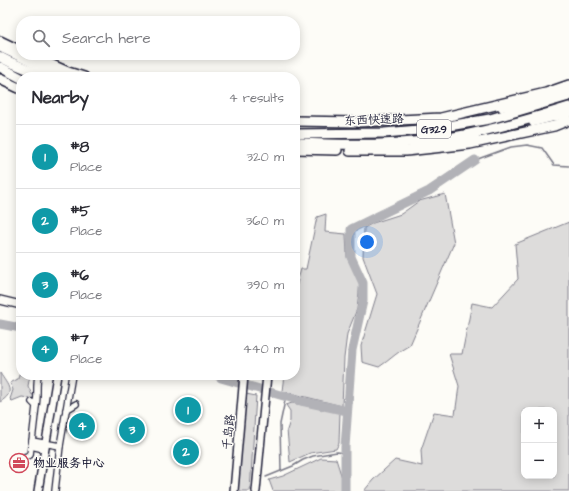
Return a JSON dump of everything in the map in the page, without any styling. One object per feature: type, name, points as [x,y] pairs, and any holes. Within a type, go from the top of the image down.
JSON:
[{"type":"main road","points":[[0,41],[16,49]]},
{"type":"main road","points":[[0,47],[16,54]]},
{"type":"main road","points":[[0,57],[34,72]]},
{"type":"main road","points":[[31,60],[59,72]]},
{"type":"main road","points":[[39,60],[61,72]]},
{"type":"main road","points":[[0,67],[16,75]]},
{"type":"main road","points":[[0,72],[16,79]]},
{"type":"main road","points":[[0,80],[16,88]]},
{"type":"main road","points":[[441,118],[546,93],[569,85]]},
{"type":"main road","points":[[300,122],[357,122],[441,118],[526,103],[569,90]]},
{"type":"main road","name":"东西快速路","points":[[300,134],[384,133],[431,129],[490,119],[569,96]]},
{"type":"main road","name":"东西快速路","points":[[300,143],[352,145],[453,137],[569,107]]},
{"type":"main road","points":[[300,148],[396,146],[462,140],[569,113]]},
{"type":"main road","points":[[300,148],[406,151],[470,144],[554,126],[569,120]]},
{"type":"street","points":[[0,300],[16,303]]},
{"type":"street","points":[[24,457],[30,455],[34,404],[38,393],[37,380]]},
{"type":"street","points":[[38,491],[56,380]]},
{"type":"street","points":[[55,491],[60,446],[71,380]]},
{"type":"street","name":"千岛路","points":[[234,491],[244,380]]},
{"type":"street","points":[[256,491],[266,380]]},
{"type":"street","points":[[66,410],[76,404]]},
{"type":"street","points":[[31,444],[60,446]]},
{"type":"shaded area","points":[[445,194],[454,243],[410,345],[379,367],[362,362],[361,346],[377,294],[363,257],[364,228],[373,223],[401,214],[419,201]]},
{"type":"shaded area","points":[[326,214],[325,232],[346,234],[347,257],[360,283],[357,309],[347,334],[344,358],[342,406],[282,391],[283,380],[300,380],[300,273],[301,269],[306,269],[317,217]]},
{"type":"shaded area","points":[[569,222],[569,491],[364,491],[373,480],[395,460],[422,466],[421,450],[434,412],[455,415],[459,386],[449,354],[462,354],[472,303],[492,307],[518,279],[515,244]]},
{"type":"shaded area","points":[[0,373],[8,385],[9,392],[8,395],[0,402]]},
{"type":"shaded area","points":[[16,380],[29,380],[28,386],[32,395],[35,394],[34,399],[22,397],[12,401],[10,399],[13,390],[10,383]]},
{"type":"shaded area","points":[[246,394],[256,396],[250,491],[238,491]]},
{"type":"shaded area","points":[[292,403],[340,412],[339,443],[336,449],[310,453],[290,462],[287,430],[290,421],[290,411],[286,405]]},
{"type":"shaded area","points":[[321,458],[336,459],[343,481],[342,491],[273,491],[269,480],[283,476]]},
{"type":"waterway","points":[[475,160],[511,147],[527,145],[542,148],[554,165],[569,166]]},
{"type":"waterway","points":[[345,491],[345,447],[352,350],[363,301],[363,283],[351,257],[351,229],[429,191],[475,160]]},
{"type":"waterway","points":[[0,324],[16,327]]},
{"type":"waterway","points":[[228,380],[301,401],[347,411]]},
{"type":"waterway","points":[[281,471],[280,424],[286,396]]},
{"type":"waterway","points":[[266,477],[313,456],[337,452],[345,453]]},
{"type":"place","name":"#8","points":[[188,410]]},
{"type":"place","name":"#7","points":[[82,426]]},
{"type":"place","name":"#6","points":[[132,430]]},
{"type":"place","name":"#5","points":[[186,452]]},
{"type":"place","name":"物业服务中心","points":[[19,463]]}]
